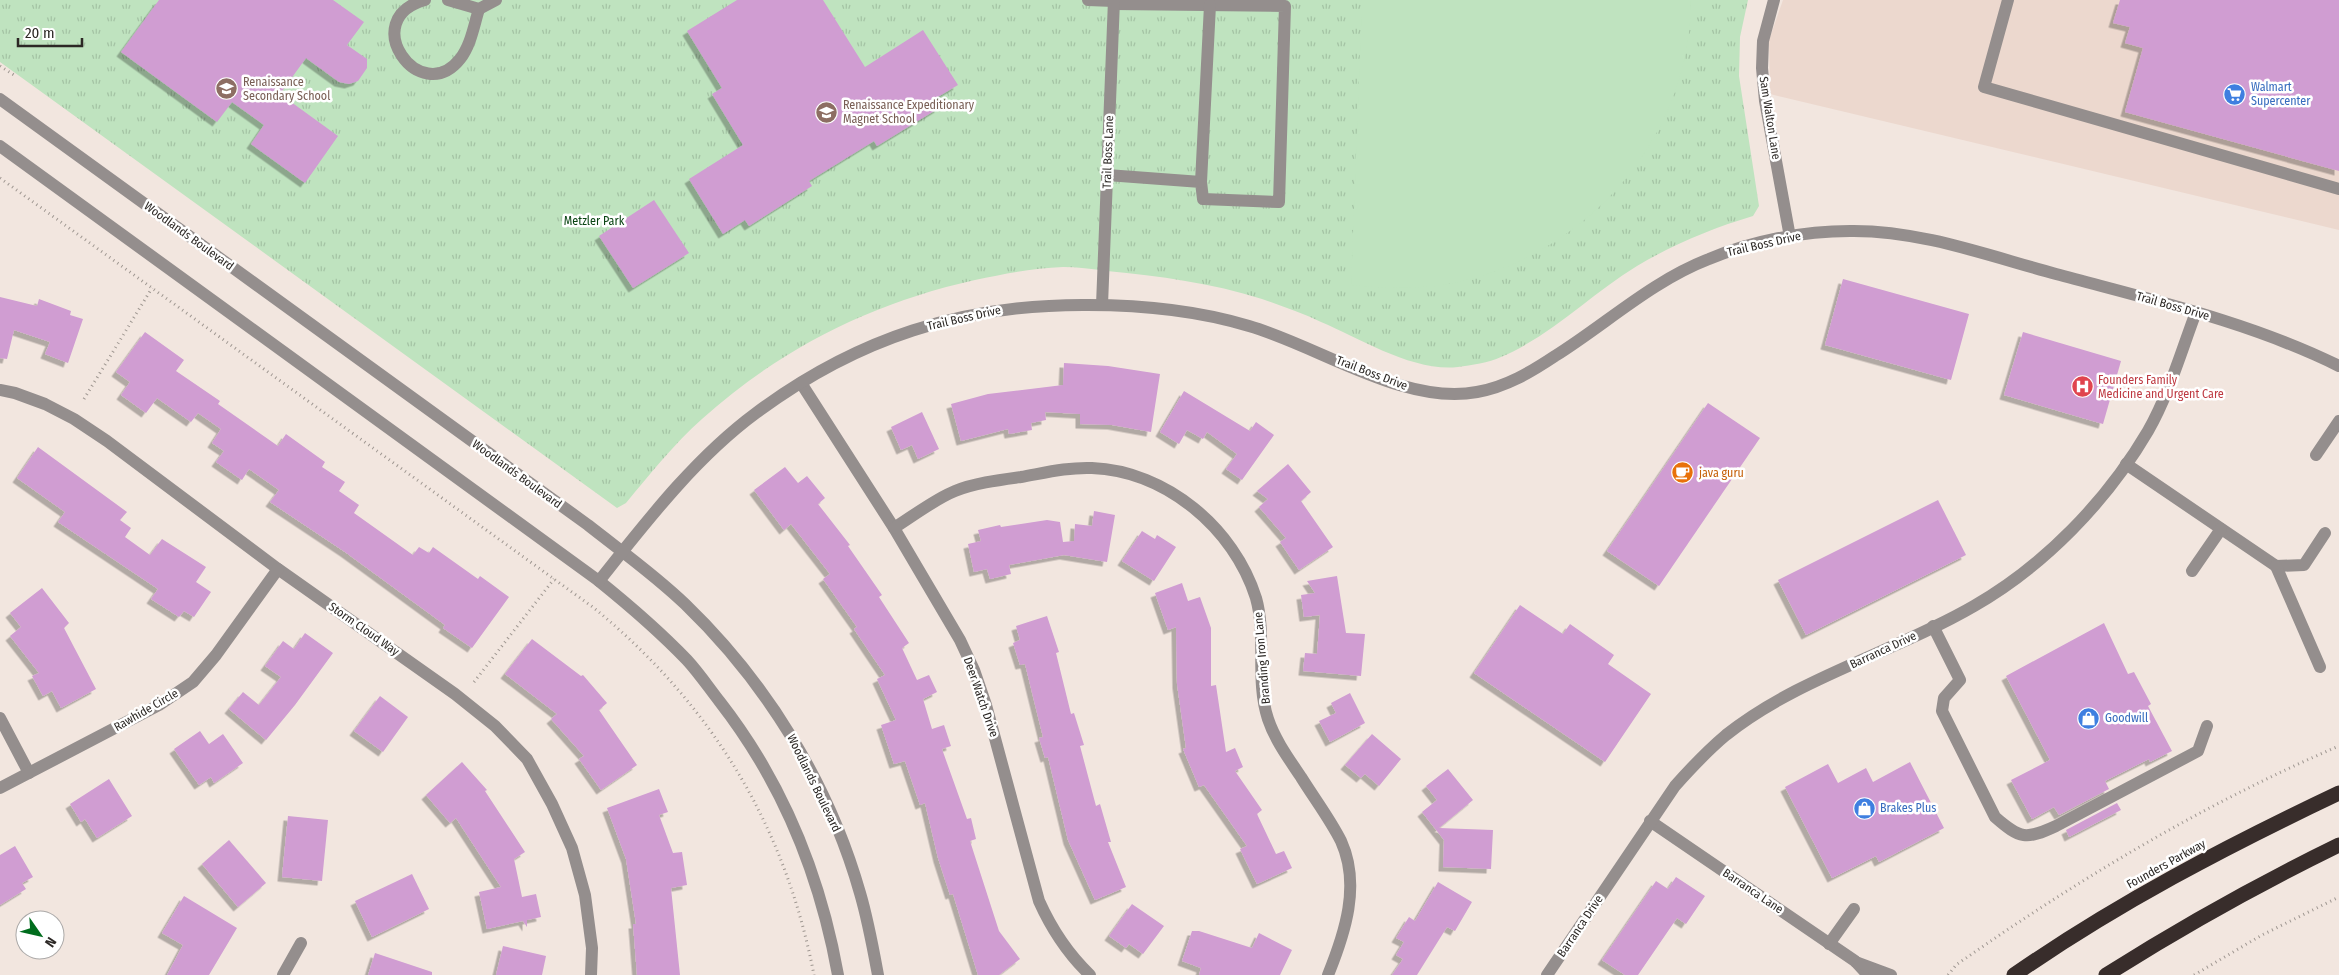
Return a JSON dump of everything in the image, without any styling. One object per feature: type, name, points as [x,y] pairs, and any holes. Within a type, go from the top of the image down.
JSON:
[{"type":"highway","name":"Founders Parkway","points":[[2014,975],[2112,912],[2254,833],[2339,792]]},
{"type":"highway","points":[[2106,975],[2167,936],[2275,876],[2339,845]]},
{"type":"street","points":[[448,0],[479,9],[496,0]]},
{"type":"street","points":[[1088,0],[1285,6],[1279,202],[1203,199],[1201,182],[1210,5]]},
{"type":"street","name":"Sam Walton Lane","points":[[1774,0],[1763,41],[1762,68],[1765,101],[1790,237]]},
{"type":"street","points":[[2008,0],[1984,87],[2339,189]]},
{"type":"street","points":[[416,1],[401,15],[395,29],[395,42],[402,57],[414,69],[428,73],[446,70],[459,60],[467,48],[479,9]]},
{"type":"street","name":"Trail Boss Lane","points":[[1102,305],[1114,2]]},
{"type":"street","name":"Woodlands Boulevard","points":[[0,99],[622,552],[684,603],[737,660],[783,722],[817,783],[847,854],[860,894],[878,975]]},
{"type":"street","points":[[0,146],[599,581],[638,613],[688,662],[748,741],[774,783],[808,858],[823,905],[838,975]]},
{"type":"street","points":[[1107,175],[1201,182]]},
{"type":"street","name":"Trail Boss Drive","points":[[599,581],[667,499],[709,455],[754,414],[842,359],[892,337],[947,320],[997,309],[1047,304],[1152,306],[1198,314],[1289,338],[1405,387],[1454,394],[1477,392],[1502,385],[1530,372],[1673,276],[1709,258],[1747,246],[1790,237],[1822,232],[1852,231],[1917,237],[2196,312],[2272,336],[2339,366]]},
{"type":"street","name":"Barranca Drive","points":[[1547,975],[1675,786],[1698,760],[1727,734],[1762,711],[1814,683],[1973,606],[2028,568],[2057,544],[2092,507],[2126,464],[2148,430],[2166,393],[2196,312]]},
{"type":"street","name":"Deer Watch Drive","points":[[801,383],[894,528],[960,640],[974,670],[986,705],[1039,901],[1052,930],[1072,958],[1090,975]]},
{"type":"street","name":"Storm Cloud Way","points":[[0,390],[15,393],[45,404],[74,419],[278,569],[456,694],[495,726],[527,759],[552,804],[572,848],[585,895],[592,948],[591,975]]},
{"type":"street","points":[[2316,455],[2339,421]]},
{"type":"street","points":[[2126,464],[2276,566],[2320,667]]},
{"type":"street","name":"Branding Iron Lane","points":[[894,528],[954,491],[1000,480],[1092,468],[1124,473],[1155,485],[1180,498],[1205,516],[1225,538],[1242,566],[1256,599],[1261,634],[1263,693],[1268,718],[1280,746],[1331,824],[1341,843],[1348,864],[1351,890],[1348,914],[1339,948],[1328,975]]},
{"type":"street","points":[[2192,571],[2221,529]]},
{"type":"street","points":[[2276,566],[2304,565],[2325,534]]},
{"type":"street","name":"Rawhide Circle","points":[[0,788],[159,705],[193,682],[216,655],[278,569]]},
{"type":"street","points":[[1933,626],[1960,680],[1944,698],[1942,711],[1995,817],[2009,830],[2021,836],[2039,834],[2056,826],[2198,751],[2207,726]]},
{"type":"street","points":[[0,718],[29,773]]},
{"type":"street","name":"Barranca Lane","points":[[1650,821],[1855,961],[1891,975]]},
{"type":"street","points":[[1829,944],[1854,909]]},
{"type":"street","points":[[283,975],[301,943]]},
{"type":"street","name":"Barranca Lane","points":[[1855,961],[1868,975]]},
{"type":"path","points":[[0,66],[14,75]]},
{"type":"path","points":[[0,178],[554,579],[615,626],[653,661],[711,728],[733,762],[758,808],[778,851],[793,892],[814,975]]},
{"type":"path","points":[[84,399],[152,288]]},
{"type":"path","points":[[474,682],[554,579]]},
{"type":"path","points":[[1948,975],[1956,966],[2093,873],[2286,768],[2339,746]]},
{"type":"path","points":[[2194,975],[2262,935],[2339,897]]},
{"type":"shaded area","points":[[1783,0],[2339,0],[2339,230],[1770,94],[1769,40]]},
{"type":"green space","name":"Metzler Park","points":[[0,0],[1748,0],[1740,37],[1739,76],[1759,206],[1753,216],[1694,237],[1637,266],[1537,338],[1519,348],[1491,361],[1458,367],[1441,367],[1405,359],[1307,316],[1243,293],[1205,284],[1166,278],[1063,267],[975,280],[937,290],[900,301],[864,315],[796,350],[764,371],[702,419],[662,459],[626,503],[617,508],[0,62]]},
{"type":"green space","points":[[1362,0],[1691,0],[1686,53],[1671,103],[1647,149],[1616,190],[1578,225],[1534,254],[1486,274],[1435,286],[1403,288],[1351,285]]},
{"type":"building","name":"Renaissance Secondary School","points":[[159,0],[333,0],[364,22],[347,45],[367,59],[367,68],[358,81],[349,84],[339,82],[306,58],[280,94],[338,136],[305,183],[251,144],[264,125],[232,102],[217,122],[121,52]]},
{"type":"building","name":"Renaissance Expeditionary Magnet School","points":[[737,0],[823,0],[865,67],[923,30],[958,85],[936,98],[939,108],[877,146],[874,141],[809,181],[812,186],[749,226],[745,220],[723,234],[689,179],[743,145],[712,94],[722,88],[687,31]]},
{"type":"building","name":"Walmart Supercenter","points":[[2120,0],[2339,0],[2339,171],[2125,112],[2143,48],[2125,43],[2130,27],[2113,23]]},
{"type":"building","points":[[654,200],[689,253],[633,288],[599,236]]},
{"type":"building","points":[[1843,279],[1969,314],[1951,380],[1825,345]]},
{"type":"building","points":[[0,297],[37,306],[39,299],[71,311],[70,315],[83,319],[68,363],[45,354],[50,342],[14,330],[7,359],[0,358]]},
{"type":"building","points":[[145,332],[184,360],[176,371],[220,401],[218,404],[278,446],[286,434],[325,462],[322,467],[345,482],[339,491],[359,505],[354,513],[413,555],[419,547],[429,553],[433,547],[478,579],[480,576],[509,597],[472,648],[443,628],[445,625],[345,552],[270,502],[279,490],[249,469],[242,480],[216,462],[224,451],[212,443],[221,429],[198,413],[191,422],[157,398],[146,413],[121,395],[130,382],[116,372]]},
{"type":"building","points":[[2023,332],[2121,361],[2103,424],[2004,395]]},
{"type":"building","points":[[1064,363],[1108,366],[1160,374],[1151,432],[1112,425],[1080,424],[1080,414],[1045,412],[1046,420],[1031,423],[1032,430],[1009,434],[1008,429],[961,441],[951,404],[988,394],[1063,385]]},
{"type":"building","points":[[1184,391],[1250,431],[1256,422],[1274,435],[1242,480],[1226,469],[1237,454],[1207,432],[1203,439],[1187,430],[1179,444],[1160,432]]},
{"type":"building","points":[[1708,403],[1760,438],[1659,586],[1607,551]]},
{"type":"building","points":[[922,412],[939,449],[918,459],[912,445],[901,450],[891,427]]},
{"type":"building","points":[[38,447],[127,512],[120,520],[131,528],[125,537],[150,555],[162,539],[206,567],[196,582],[211,592],[194,617],[184,611],[179,617],[151,599],[158,589],[58,522],[65,512],[17,478]]},
{"type":"building","points":[[1288,464],[1311,492],[1301,501],[1333,547],[1299,570],[1280,542],[1286,538],[1259,507],[1268,499],[1257,491]]},
{"type":"building","points":[[785,467],[798,483],[807,476],[825,498],[818,504],[850,545],[848,546],[882,595],[879,597],[909,643],[902,648],[917,680],[929,675],[937,692],[923,699],[932,729],[944,725],[951,746],[942,749],[967,819],[971,818],[976,839],[970,841],[999,931],[1020,959],[999,975],[978,975],[953,894],[950,895],[938,858],[925,803],[920,805],[905,761],[894,764],[881,725],[896,720],[877,679],[885,675],[854,629],[857,627],[823,579],[830,574],[791,524],[784,530],[754,490]]},
{"type":"building","points":[[1938,500],[1966,555],[1806,635],[1778,580]]},
{"type":"building","points":[[1094,511],[1115,515],[1107,562],[1064,555],[1009,565],[1011,574],[990,579],[987,569],[974,572],[968,544],[981,541],[978,530],[1000,525],[1001,527],[1047,520],[1060,522],[1063,542],[1074,541],[1075,524],[1092,526]]},
{"type":"building","points":[[1142,531],[1155,539],[1157,535],[1176,547],[1154,581],[1122,561]]},
{"type":"building","points":[[1337,576],[1346,633],[1365,634],[1361,676],[1303,671],[1305,653],[1317,654],[1320,615],[1304,617],[1301,595],[1315,593],[1307,581]]},
{"type":"building","points":[[1182,583],[1188,601],[1200,597],[1211,628],[1211,686],[1216,685],[1226,752],[1235,748],[1243,767],[1235,771],[1262,810],[1257,814],[1276,854],[1284,851],[1292,868],[1257,884],[1240,849],[1247,846],[1204,785],[1199,787],[1183,749],[1186,748],[1177,684],[1176,627],[1168,630],[1155,593]]},
{"type":"building","points":[[42,588],[69,623],[64,628],[96,689],[61,708],[52,691],[43,696],[32,676],[39,673],[10,636],[21,627],[10,613]]},
{"type":"building","points":[[1520,605],[1563,634],[1570,624],[1614,655],[1608,664],[1651,694],[1605,762],[1474,673]]},
{"type":"building","points":[[1047,616],[1059,652],[1056,653],[1071,714],[1074,713],[1084,745],[1080,746],[1096,806],[1100,804],[1111,842],[1108,842],[1126,887],[1095,900],[1068,840],[1048,757],[1045,758],[1039,738],[1043,737],[1025,664],[1020,665],[1013,643],[1020,640],[1016,626]]},
{"type":"building","name":"Goodwill","points":[[2104,623],[2128,674],[2134,672],[2151,704],[2148,706],[2172,751],[2150,762],[2149,759],[2105,781],[2109,789],[2059,815],[2054,807],[2032,819],[2011,780],[2050,760],[2006,676]]},
{"type":"building","points":[[305,633],[333,653],[295,705],[266,740],[229,709],[243,692],[259,705],[281,677],[265,666],[283,641],[294,649]]},
{"type":"building","points":[[532,639],[581,676],[583,675],[607,703],[599,710],[637,765],[601,790],[579,759],[584,756],[551,719],[557,714],[505,674]]},
{"type":"building","points":[[1350,693],[1365,723],[1330,742],[1319,721],[1336,713],[1331,703]]},
{"type":"building","points":[[380,696],[408,717],[383,752],[354,731]]},
{"type":"building","points":[[200,731],[209,744],[223,734],[243,763],[214,783],[211,777],[199,785],[174,749]]},
{"type":"building","points":[[1372,734],[1401,759],[1379,786],[1365,774],[1361,778],[1345,765]]},
{"type":"building","points":[[462,762],[487,790],[485,791],[525,852],[514,859],[522,897],[536,894],[541,917],[527,920],[527,927],[523,921],[487,929],[479,892],[501,887],[456,818],[450,823],[426,795]]},
{"type":"building","name":"Brakes Plus","points":[[1910,762],[1944,828],[1879,862],[1876,856],[1832,878],[1785,787],[1828,764],[1838,783],[1866,768],[1873,782]]},
{"type":"building","points":[[1448,769],[1473,800],[1439,828],[1493,830],[1491,869],[1443,867],[1444,840],[1422,812],[1437,800],[1426,786]]},
{"type":"building","points":[[109,779],[132,816],[97,838],[85,819],[81,822],[70,804]]},
{"type":"building","points":[[659,789],[668,812],[659,815],[673,853],[682,852],[687,885],[671,888],[680,975],[637,975],[633,924],[636,924],[626,859],[607,808]]},
{"type":"building","points":[[2117,803],[2121,810],[2069,837],[2066,830]]},
{"type":"building","points":[[288,816],[328,820],[322,881],[282,877]]},
{"type":"building","points":[[229,840],[266,883],[238,907],[202,864]]},
{"type":"building","points":[[15,846],[33,877],[22,883],[26,889],[0,905],[0,855]]},
{"type":"building","points":[[412,874],[429,909],[372,937],[355,901]]},
{"type":"building","points":[[1676,877],[1705,896],[1686,924],[1677,918],[1638,975],[1625,975],[1602,960],[1656,881],[1668,889]]},
{"type":"building","points":[[1438,882],[1472,902],[1455,931],[1447,927],[1417,975],[1392,975],[1403,959],[1396,955],[1404,942],[1396,938],[1409,917],[1415,921]]},
{"type":"building","points":[[184,896],[237,928],[209,975],[167,975],[183,945],[162,933]]},
{"type":"building","points":[[1132,904],[1164,926],[1143,954],[1129,944],[1126,948],[1109,936]]},
{"type":"building","points":[[1192,931],[1199,931],[1252,948],[1259,933],[1292,950],[1280,975],[1199,975],[1201,968],[1182,961]]},
{"type":"building","points":[[503,946],[546,956],[542,975],[496,975]]},
{"type":"building","points":[[375,953],[432,972],[432,975],[368,975]]},
{"type":"place","name":"Renaissance Secondary School","points":[[227,89]]},
{"type":"place","name":"Walmart Supercenter","points":[[2235,94]]},
{"type":"place","name":"Renaissance Expeditionary Magnet School","points":[[827,112]]},
{"type":"place","name":"Founders Family Medicine and Urgent Care","points":[[2082,387]]},
{"type":"place","name":"java guru","points":[[1683,473]]},
{"type":"place","name":"Goodwill","points":[[2089,718]]},
{"type":"place","name":"Brakes Plus","points":[[1864,808]]}]
